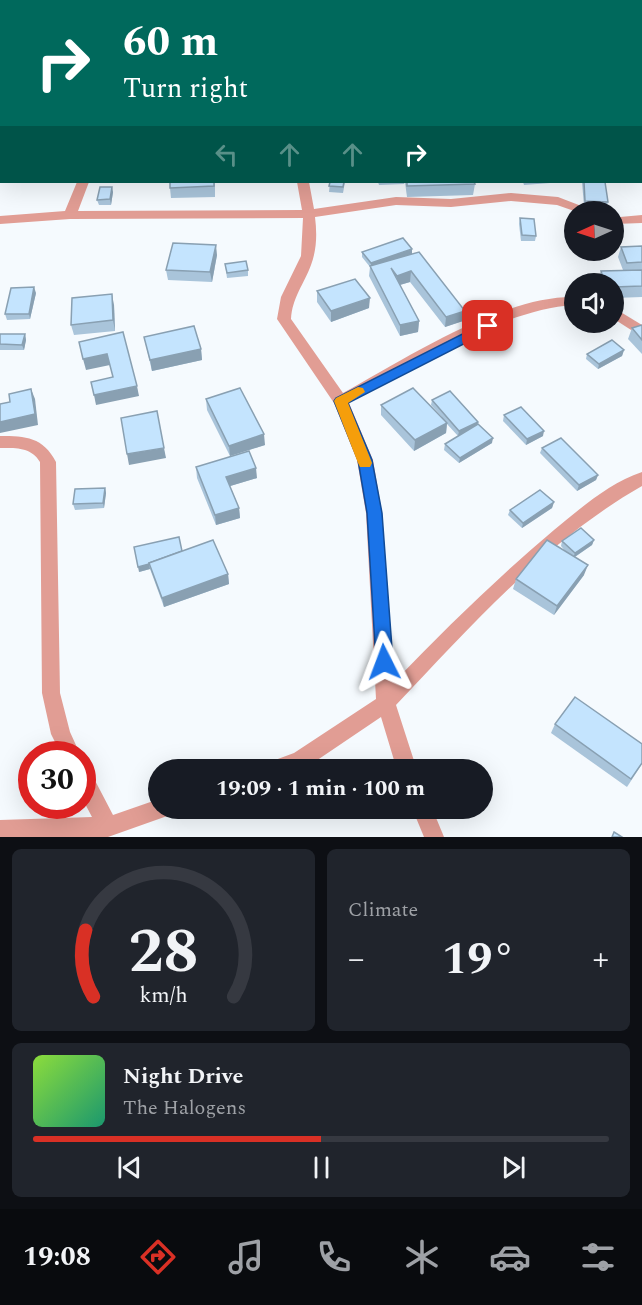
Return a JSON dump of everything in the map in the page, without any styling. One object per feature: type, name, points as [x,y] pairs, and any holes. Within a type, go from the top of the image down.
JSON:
[{"type":"street","points":[[69,216],[83,183]]},
{"type":"street","points":[[303,183],[310,243],[304,266],[284,304],[284,319],[341,401],[365,460],[374,513],[387,703],[404,759]]},
{"type":"street","points":[[0,220],[69,216],[308,214],[396,201],[451,202],[512,197],[564,203]]},
{"type":"street","points":[[624,221],[642,219]]},
{"type":"street","points":[[341,401],[522,309],[549,302],[564,301]]},
{"type":"street","points":[[624,320],[642,332]]},
{"type":"street","points":[[0,442],[34,444],[44,452],[48,462],[51,693],[64,741]]},
{"type":"street","points":[[302,759],[387,703],[465,620],[527,562],[598,503],[642,478]]},
{"type":"street","points":[[96,804],[108,827]]},
{"type":"street","points":[[0,830],[108,827],[148,813]]},
{"type":"street","points":[[427,819],[434,837]]},
{"type":"building","points":[[170,183],[214,183],[214,186],[170,188]]},
{"type":"building","points":[[330,183],[344,183],[343,187],[329,186]]},
{"type":"building","points":[[407,183],[475,184],[407,186]]},
{"type":"building","points":[[584,183],[605,183],[608,201],[585,201]]},
{"type":"building","points":[[100,187],[112,187],[110,199],[97,200]]},
{"type":"building","points":[[520,218],[534,219],[536,236],[522,235]]},
{"type":"building","points":[[403,238],[412,249],[371,263],[362,252]]},
{"type":"building","points":[[173,243],[216,245],[210,272],[166,270]]},
{"type":"building","points":[[642,246],[642,262],[627,263],[624,247]]},
{"type":"building","points":[[419,252],[465,311],[446,317],[411,271],[397,276],[391,268],[419,321],[400,325],[370,266]]},
{"type":"building","points":[[246,261],[248,270],[227,273],[225,264]]},
{"type":"building","points":[[642,270],[642,286],[624,287],[624,273],[602,273],[601,271]]},
{"type":"building","points":[[355,279],[370,298],[331,311],[317,291]]},
{"type":"building","points":[[34,287],[29,314],[5,314],[11,288]]},
{"type":"building","points":[[112,294],[113,320],[71,325],[72,298]]},
{"type":"building","points":[[642,325],[642,340],[632,328]]},
{"type":"building","points":[[194,326],[201,349],[150,360],[144,337]]},
{"type":"building","points":[[123,332],[137,386],[94,395],[91,382],[113,377],[107,354],[83,359],[79,342]]},
{"type":"building","points":[[0,334],[25,334],[22,345],[0,344]]},
{"type":"building","points":[[612,340],[624,350],[599,364],[587,354]]},
{"type":"building","points":[[240,388],[264,434],[229,446],[206,399]]},
{"type":"building","points":[[413,388],[447,423],[415,440],[381,405]]},
{"type":"building","points":[[31,389],[35,414],[0,422],[0,404],[10,402],[9,394]]},
{"type":"building","points":[[450,391],[478,422],[459,431],[432,400]]},
{"type":"building","points":[[521,407],[544,431],[527,439],[504,415]]},
{"type":"building","points":[[157,411],[164,448],[127,454],[121,418]]},
{"type":"building","points":[[478,424],[493,438],[460,458],[445,444]]},
{"type":"building","points":[[561,438],[598,475],[579,485],[542,448]]},
{"type":"building","points":[[249,451],[256,468],[226,477],[239,508],[215,515],[196,467]]},
{"type":"building","points":[[105,488],[103,503],[73,504],[75,489]]},
{"type":"building","points":[[540,490],[554,502],[523,523],[510,510]]},
{"type":"building","points":[[581,528],[594,540],[575,553],[562,541]]},
{"type":"building","points":[[179,537],[182,551],[138,567],[134,547]]},
{"type":"building","points":[[213,540],[228,574],[162,598],[149,563]]},
{"type":"building","points":[[547,540],[588,565],[557,606],[516,579]]},
{"type":"building","points":[[575,697],[642,744],[642,763],[631,779],[555,724]]},
{"type":"building","points":[[614,832],[622,837],[612,837]]},
{"type":"slow traffic","points":[[358,392],[341,401],[365,463]]},
{"type":"route","points":[[384,662],[374,513],[365,460],[341,401],[488,326]]}]
